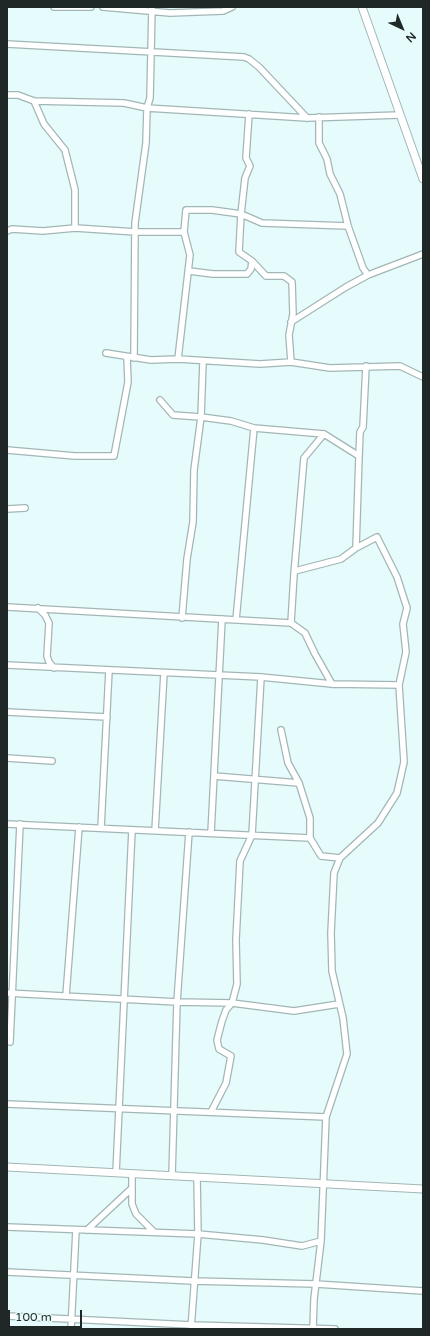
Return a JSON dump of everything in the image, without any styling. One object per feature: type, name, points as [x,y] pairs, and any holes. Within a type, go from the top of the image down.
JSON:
[{"type":"street","points":[[54,7],[91,7]]},
{"type":"street","points":[[103,7],[152,9],[170,13],[223,11],[232,7]]},
{"type":"street","points":[[362,7],[423,179]]},
{"type":"street","points":[[134,358],[133,330],[136,210],[146,143],[147,108],[150,98],[152,9]]},
{"type":"street","points":[[7,44],[150,53],[221,55],[249,59],[259,67],[307,118]]},
{"type":"street","points":[[7,95],[18,95],[34,101],[124,103],[147,108],[307,118],[400,115]]},
{"type":"street","points":[[34,101],[44,124],[65,150],[75,190],[76,228]]},
{"type":"street","points":[[249,114],[246,158],[250,166],[245,178],[239,252],[252,261],[266,276],[284,276],[292,282],[293,314],[289,334],[291,362]]},
{"type":"street","points":[[319,117],[319,143],[327,159],[330,174],[340,194],[348,226],[363,268],[368,275]]},
{"type":"street","points":[[178,360],[183,301],[189,271],[190,255],[184,232],[186,210],[212,210],[241,214],[262,223],[348,226]]},
{"type":"street","points":[[7,231],[12,229],[44,231],[76,228],[136,232],[184,232]]},
{"type":"street","points":[[291,322],[346,287],[368,275],[423,254]]},
{"type":"street","points":[[189,271],[213,274],[247,274],[251,269],[252,261]]},
{"type":"street","points":[[106,353],[151,360],[203,362],[291,362],[330,368],[400,366],[423,377]]},
{"type":"street","points":[[7,450],[75,456],[114,456],[128,382],[127,357]]},
{"type":"street","points":[[182,618],[187,559],[193,522],[194,470],[201,417],[203,362]]},
{"type":"street","points":[[356,548],[360,432],[363,427],[366,366]]},
{"type":"street","points":[[160,400],[173,415],[201,417],[231,422],[254,428],[324,434],[359,456]]},
{"type":"street","points":[[236,620],[254,428]]},
{"type":"street","points":[[291,623],[304,458],[324,434]]},
{"type":"street","points":[[7,509],[25,508]]},
{"type":"street","points":[[295,571],[341,559],[356,548],[377,537],[397,578],[407,608],[403,624],[406,652],[399,685],[404,762],[397,793],[378,823],[340,858],[334,873],[331,933],[332,971],[347,1054],[326,1117],[321,1241],[313,1328]]},
{"type":"street","points":[[7,607],[291,623],[305,633],[332,684]]},
{"type":"street","points":[[38,608],[45,615],[49,623],[47,656],[49,662],[54,668]]},
{"type":"street","points":[[211,833],[222,619]]},
{"type":"street","points":[[7,665],[261,677],[332,684],[399,685]]},
{"type":"street","points":[[101,828],[109,670]]},
{"type":"street","points":[[155,831],[164,673]]},
{"type":"street","points":[[211,1112],[226,1083],[231,1056],[219,1049],[217,1040],[226,1010],[232,1003],[237,984],[236,940],[240,862],[252,835],[261,677]]},
{"type":"street","points":[[7,712],[107,717]]},
{"type":"street","points":[[281,730],[288,763],[299,783],[310,818],[310,838],[321,856],[340,858]]},
{"type":"street","points":[[7,758],[52,760]]},
{"type":"street","points":[[214,776],[299,783]]},
{"type":"street","points":[[7,824],[310,838]]},
{"type":"street","points":[[10,1042],[14,994],[20,824]]},
{"type":"street","points":[[66,996],[79,827]]},
{"type":"street","points":[[116,1173],[132,830]]},
{"type":"street","points":[[172,1176],[177,1002],[189,832]]},
{"type":"street","points":[[7,993],[123,1000],[232,1003],[294,1011],[339,1004]]},
{"type":"street","points":[[7,1104],[326,1117]]},
{"type":"street","points":[[7,1167],[423,1189]]},
{"type":"street","points":[[132,1174],[132,1204],[136,1214],[154,1232]]},
{"type":"street","points":[[192,1327],[198,1234],[197,1177]]},
{"type":"street","points":[[87,1230],[131,1189]]},
{"type":"street","points":[[7,1227],[198,1234],[263,1240],[302,1246],[321,1241]]},
{"type":"street","points":[[71,1329],[75,1274],[76,1230]]},
{"type":"street","points":[[7,1272],[75,1274],[194,1281],[316,1284],[423,1291]]},
{"type":"street","points":[[7,1316],[192,1327],[335,1329]]}]
